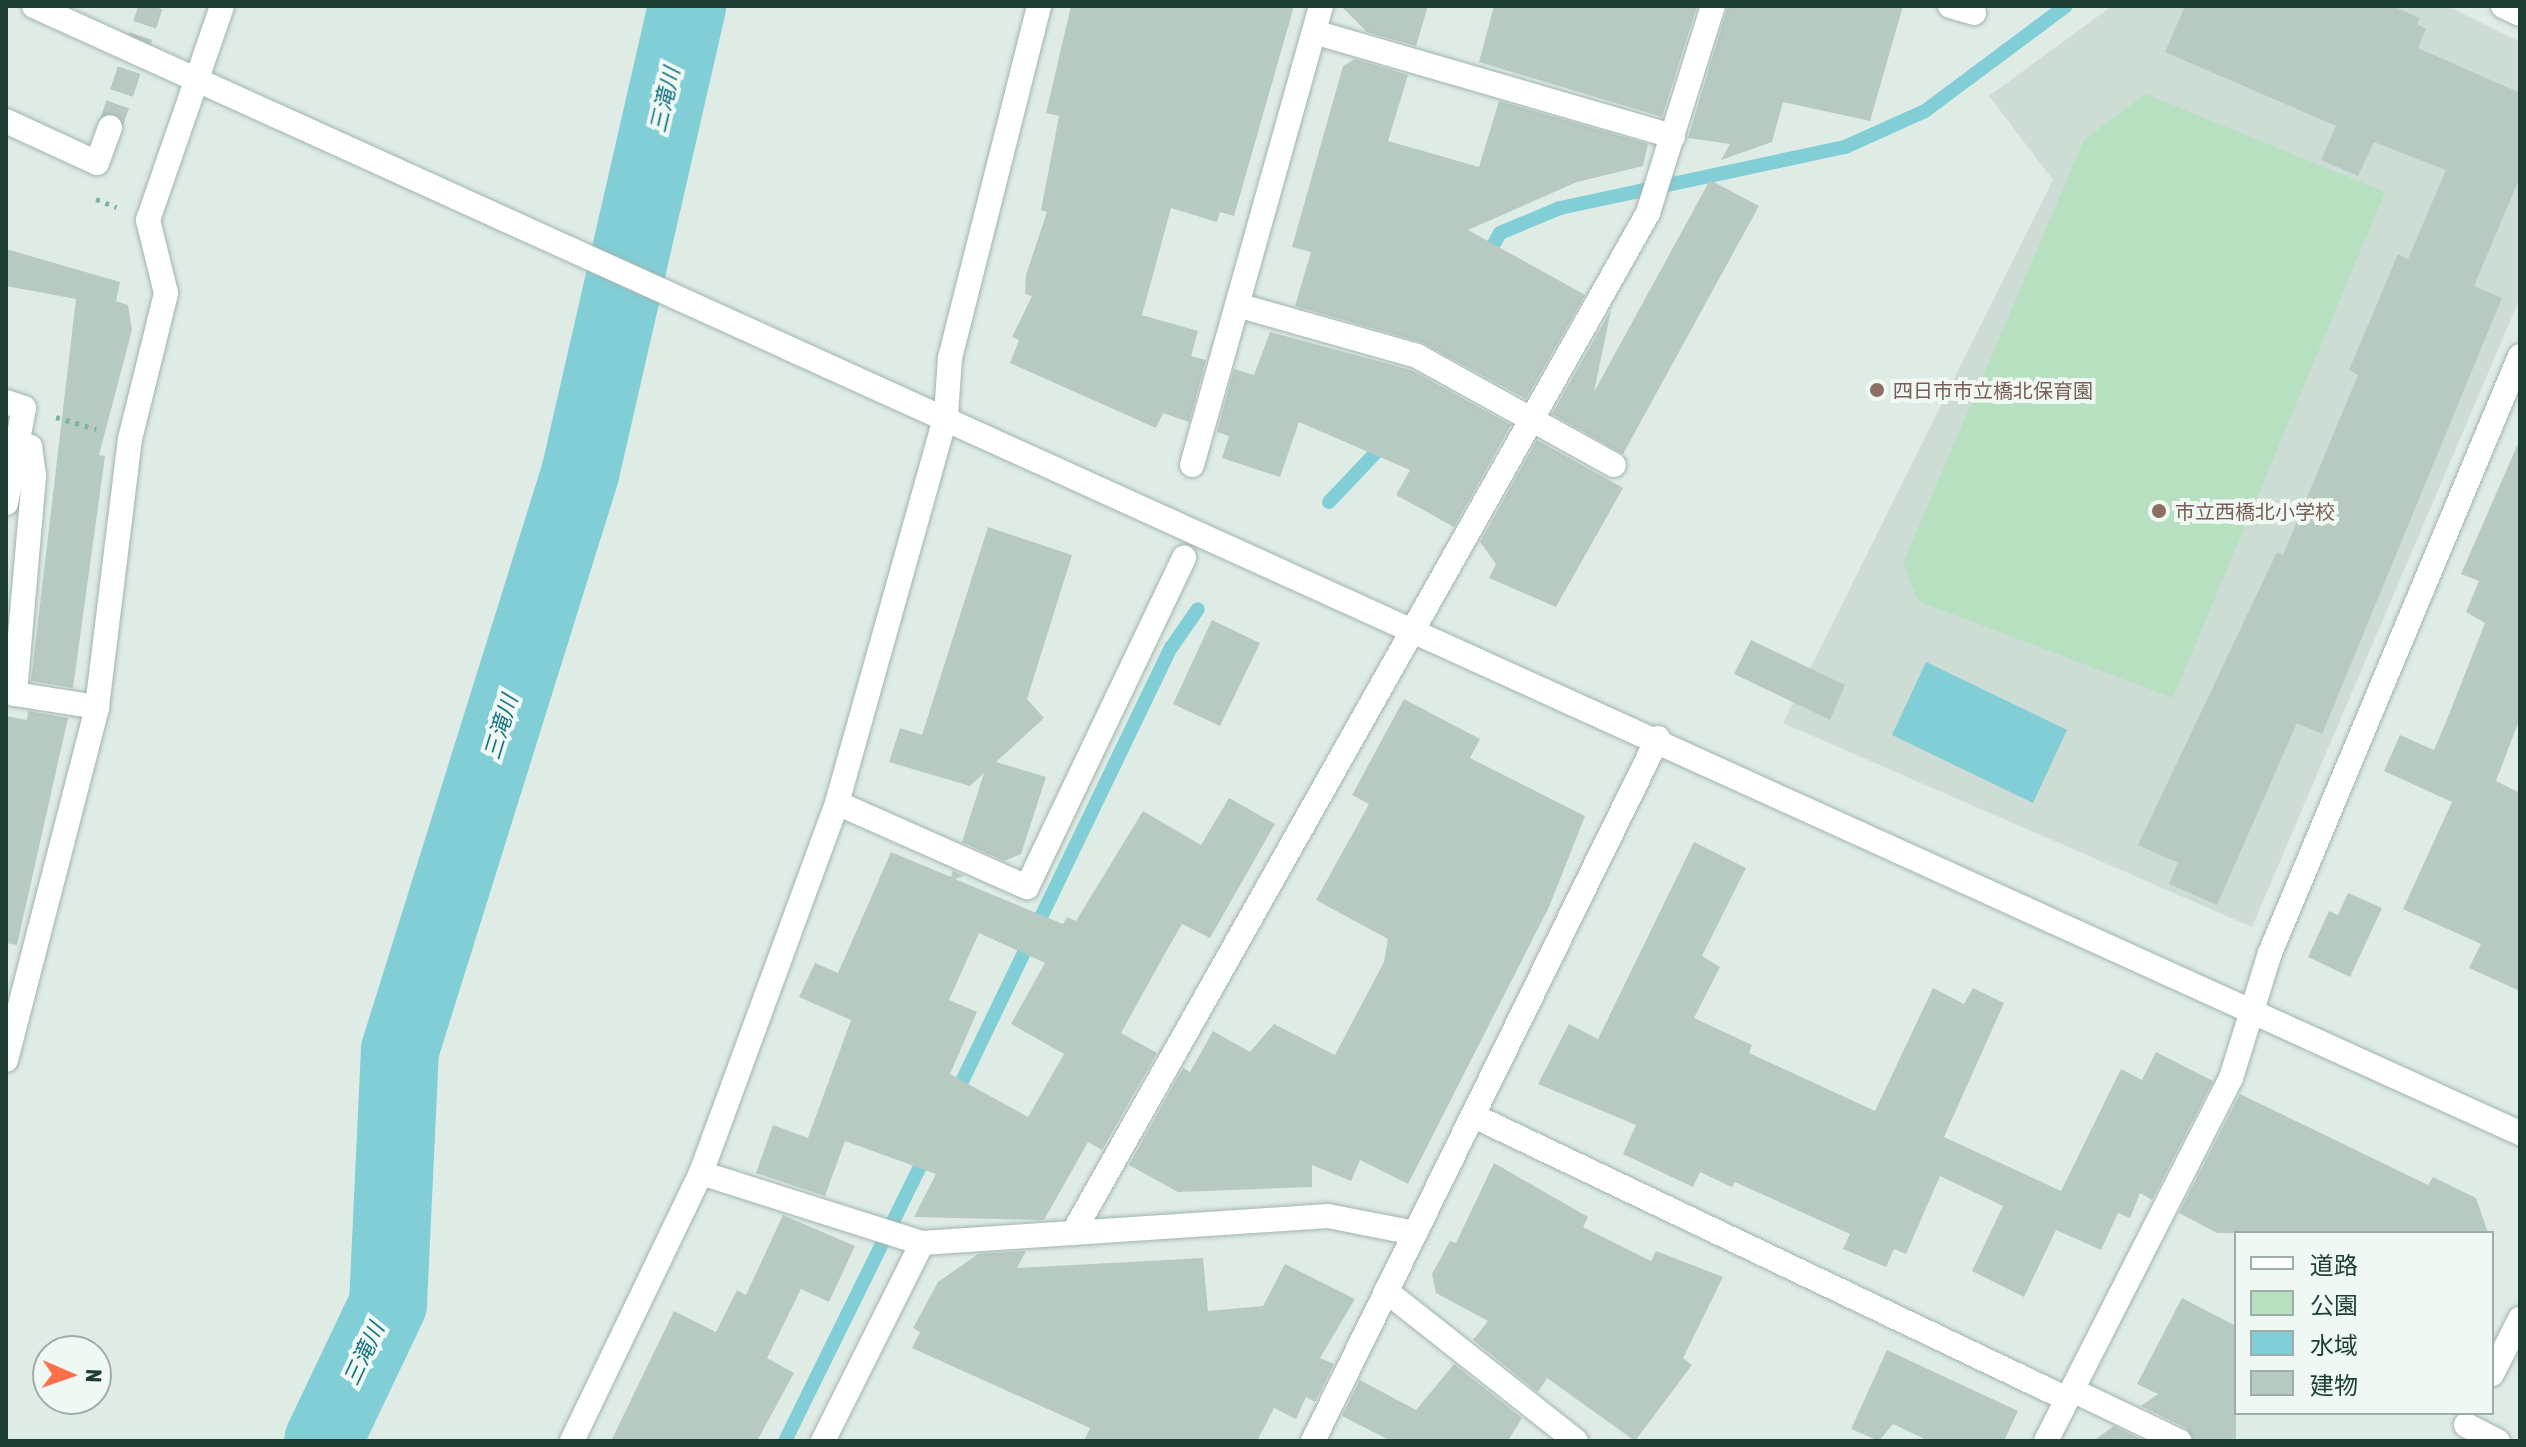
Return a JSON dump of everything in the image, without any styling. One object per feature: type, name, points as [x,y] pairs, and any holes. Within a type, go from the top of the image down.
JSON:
[{"type":"street","points":[[34,6],[1410,624],[2520,1133]]},
{"type":"street","points":[[6,1060],[97,707],[130,439],[166,293],[148,220],[222,6]]},
{"type":"street","points":[[572,1441],[701,1173],[837,803],[1039,6]]},
{"type":"street","points":[[1192,465],[1321,6]]},
{"type":"street","points":[[1073,1233],[1410,624],[1648,213],[1713,6]]},
{"type":"street","points":[[1950,6],[1974,13]]},
{"type":"street","points":[[2503,6],[2520,14]]},
{"type":"street","points":[[1314,32],[1670,145]]},
{"type":"street","points":[[6,121],[97,163],[110,127]]},
{"type":"street","points":[[1237,305],[1417,356],[1455,374],[1614,465]]},
{"type":"street","points":[[2046,1441],[2231,1078],[2270,953],[2520,356]]},
{"type":"street","points":[[6,503],[17,443],[15,405]]},
{"type":"street","points":[[17,443],[30,447],[34,476],[15,694],[97,707]]},
{"type":"street","points":[[837,803],[1027,887],[1184,558]]},
{"type":"street","points":[[1313,1441],[1658,738]]},
{"type":"street","points":[[1474,1116],[2069,1394],[2179,1441]]},
{"type":"street","points":[[701,1173],[913,1243],[1328,1216],[1415,1233]]},
{"type":"street","points":[[823,1441],[913,1243]]},
{"type":"street","points":[[1386,1291],[1576,1441]]},
{"type":"street","points":[[2494,1370],[2520,1319]]},
{"type":"street","points":[[2465,1426],[2498,1441]]},
{"type":"path","points":[[97,163],[94,198],[148,220]]},
{"type":"path","points":[[15,405],[130,439]]},
{"type":"shaded area","name":"市立西橋北小学校","points":[[2112,6],[2447,6],[2520,42],[2520,298],[2252,927],[1783,723],[2053,180],[1989,96]]},
{"type":"green space","points":[[2146,94],[2385,192],[2173,698],[1918,601],[1903,563],[2084,140]]},
{"type":"water","points":[[1926,662],[2067,730],[2033,803],[1892,735]]},
{"type":"water","points":[[390,1344],[355,1441],[330,1441]]},
{"type":"building","points":[[1071,6],[1294,6],[1234,216],[1220,212],[1217,222],[1171,208],[1142,315],[1198,331],[1191,356],[1206,360],[1189,422],[1163,413],[1156,428],[1010,363],[1019,340],[1012,337],[1032,296],[1025,294],[1026,275],[1047,212],[1041,210],[1059,116],[1046,113]]},
{"type":"building","points":[[1341,6],[1428,6],[1416,46],[1367,32]]},
{"type":"building","points":[[1494,6],[1697,6],[1662,117],[1479,62]]},
{"type":"building","points":[[1728,6],[1903,6],[1870,121],[1783,102],[1772,142],[1721,160],[1730,144],[1688,138]]},
{"type":"building","points":[[2185,6],[2392,6],[2420,18],[2417,24],[2426,29],[2418,48],[2520,93],[2520,177],[2474,286],[2502,298],[2322,734],[2297,723],[2217,905],[2169,884],[2178,863],[2138,845],[2277,552],[2283,555],[2358,375],[2349,370],[2398,254],[2408,259],[2446,170],[2374,142],[2358,176],[2321,160],[2336,126],[2165,52]]},
{"type":"building","points":[[1355,59],[1408,75],[1388,141],[1479,167],[1499,101],[1648,144],[1643,166],[1577,182],[1468,230],[1585,295],[1526,399],[1421,342],[1295,306],[1311,252],[1292,247],[1343,66]]},
{"type":"building","points":[[1710,180],[1759,206],[1623,454],[1552,414],[1611,310],[1594,392]]},
{"type":"building","points":[[6,249],[120,282],[116,301],[128,305],[132,330],[99,455],[105,456],[73,688],[31,681],[76,299],[6,286]]},
{"type":"building","points":[[1270,332],[1411,370],[1511,425],[1454,527],[1396,495],[1410,470],[1299,422],[1280,477],[1222,458],[1229,436],[1217,432],[1234,369],[1254,375]]},
{"type":"building","points":[[2520,439],[2520,718],[2496,781],[2520,793],[2520,991],[2469,968],[2481,944],[2403,909],[2452,802],[2384,771],[2400,735],[2434,750],[2450,712],[2485,623],[2466,612],[2479,581],[2461,574]]},
{"type":"building","points":[[1537,440],[1623,488],[1556,607],[1489,578],[1496,564],[1480,542]]},
{"type":"building","points":[[988,527],[1072,555],[1027,699],[1044,718],[996,762],[1046,777],[1021,854],[1004,861],[962,842],[984,773],[970,786],[889,762],[900,728],[922,735]]},
{"type":"building","points":[[1212,620],[1260,643],[1220,726],[1173,704]]},
{"type":"building","points":[[1751,640],[1845,685],[1830,720],[1734,674]]},
{"type":"building","points":[[1404,699],[1480,739],[1470,758],[1585,816],[1549,907],[1408,1184],[1360,1160],[1351,1181],[1312,1165],[1312,1187],[1178,1192],[1129,1165],[1183,1068],[1190,1072],[1213,1031],[1250,1052],[1274,1024],[1335,1055],[1384,962],[1388,939],[1316,900],[1369,804],[1352,795]]},
{"type":"building","points":[[28,711],[68,718],[17,945],[6,943],[6,716],[27,720]]},
{"type":"building","points":[[1229,798],[1275,824],[1210,938],[1182,924],[1121,1033],[1157,1053],[1102,1150],[1088,1142],[1044,1220],[914,1217],[936,1174],[845,1141],[825,1196],[756,1173],[773,1125],[808,1138],[851,1020],[799,997],[815,963],[838,973],[891,852],[951,877],[953,871],[964,876],[955,879],[1063,924],[1067,917],[1076,921],[1143,811],[1201,845]],"holes":[[[979,933],[1045,963],[1011,1024],[1064,1054],[1028,1117],[950,1074],[977,1012],[949,1000]]]},
{"type":"building","points":[[1694,842],[1746,868],[1702,956],[1720,967],[1694,1018],[1752,1045],[1749,1053],[1875,1111],[1933,988],[1964,1004],[1973,988],[2004,1003],[1944,1137],[2061,1191],[2121,1069],[2142,1080],[2156,1052],[2213,1081],[2152,1200],[2140,1193],[2130,1218],[2118,1213],[2101,1250],[2056,1230],[2024,1297],[1972,1271],[2003,1206],[1940,1176],[1906,1254],[1894,1249],[1886,1267],[1843,1249],[1850,1234],[1735,1182],[1732,1187],[1700,1172],[1693,1187],[1623,1154],[1636,1125],[1538,1084],[1569,1024],[1598,1039]]},
{"type":"building","points":[[2348,893],[2382,908],[2350,977],[2308,957],[2329,911],[2338,915]]},
{"type":"building","points":[[2240,1094],[2428,1185],[2433,1177],[2476,1198],[2487,1231],[2217,1233],[2179,1213]]},
{"type":"building","points":[[1494,1163],[1588,1217],[1583,1227],[1651,1261],[1656,1251],[1723,1277],[1683,1358],[1692,1365],[1635,1441],[1547,1378],[1538,1392],[1473,1340],[1488,1321],[1436,1293],[1432,1274],[1450,1241],[1456,1243]]},
{"type":"building","points":[[783,1215],[855,1246],[829,1302],[801,1289],[767,1358],[794,1373],[757,1441],[611,1441],[674,1311],[716,1332],[737,1290],[746,1295]]},
{"type":"building","points":[[1026,1251],[1017,1268],[1203,1258],[1208,1311],[1263,1306],[1285,1264],[1355,1299],[1320,1358],[1334,1364],[1315,1402],[1306,1397],[1296,1419],[1274,1408],[1257,1441],[1084,1441],[1090,1428],[912,1348],[920,1332],[913,1328],[938,1282],[978,1254]]},
{"type":"building","points":[[2182,1298],[2234,1325],[2236,1441],[2194,1441],[2186,1428],[2141,1406],[2158,1394],[2137,1384]]},
{"type":"building","points":[[1887,1350],[2018,1411],[2004,1441],[1929,1441],[1893,1424],[1879,1441],[1851,1429]]},
{"type":"building","points":[[1454,1364],[1522,1418],[1508,1441],[1391,1441],[1342,1416],[1360,1380],[1416,1410]]},
{"type":"building","points":[[2114,1426],[2144,1441],[2093,1441]]},
{"type":"waterway","name":"三滝川","points":[[323,1441],[388,1304],[400,1050],[580,474],[687,6]]},
{"type":"waterway","points":[[1484,261],[1500,233],[1560,208],[1845,147],[1925,111],[2066,6]]},
{"type":"waterway","points":[[1329,502],[1386,442]]},
{"type":"waterway","points":[[954,1098],[1171,648],[1198,609]]},
{"type":"waterway","points":[[785,1441],[927,1153]]},
{"type":"tunnel","points":[[110,127],[151,6]]},
{"type":"place","name":"四日市市立橋北保育園","points":[[1877,390]]},
{"type":"place","name":"市立西橋北小学校","points":[[2159,511]]}]
